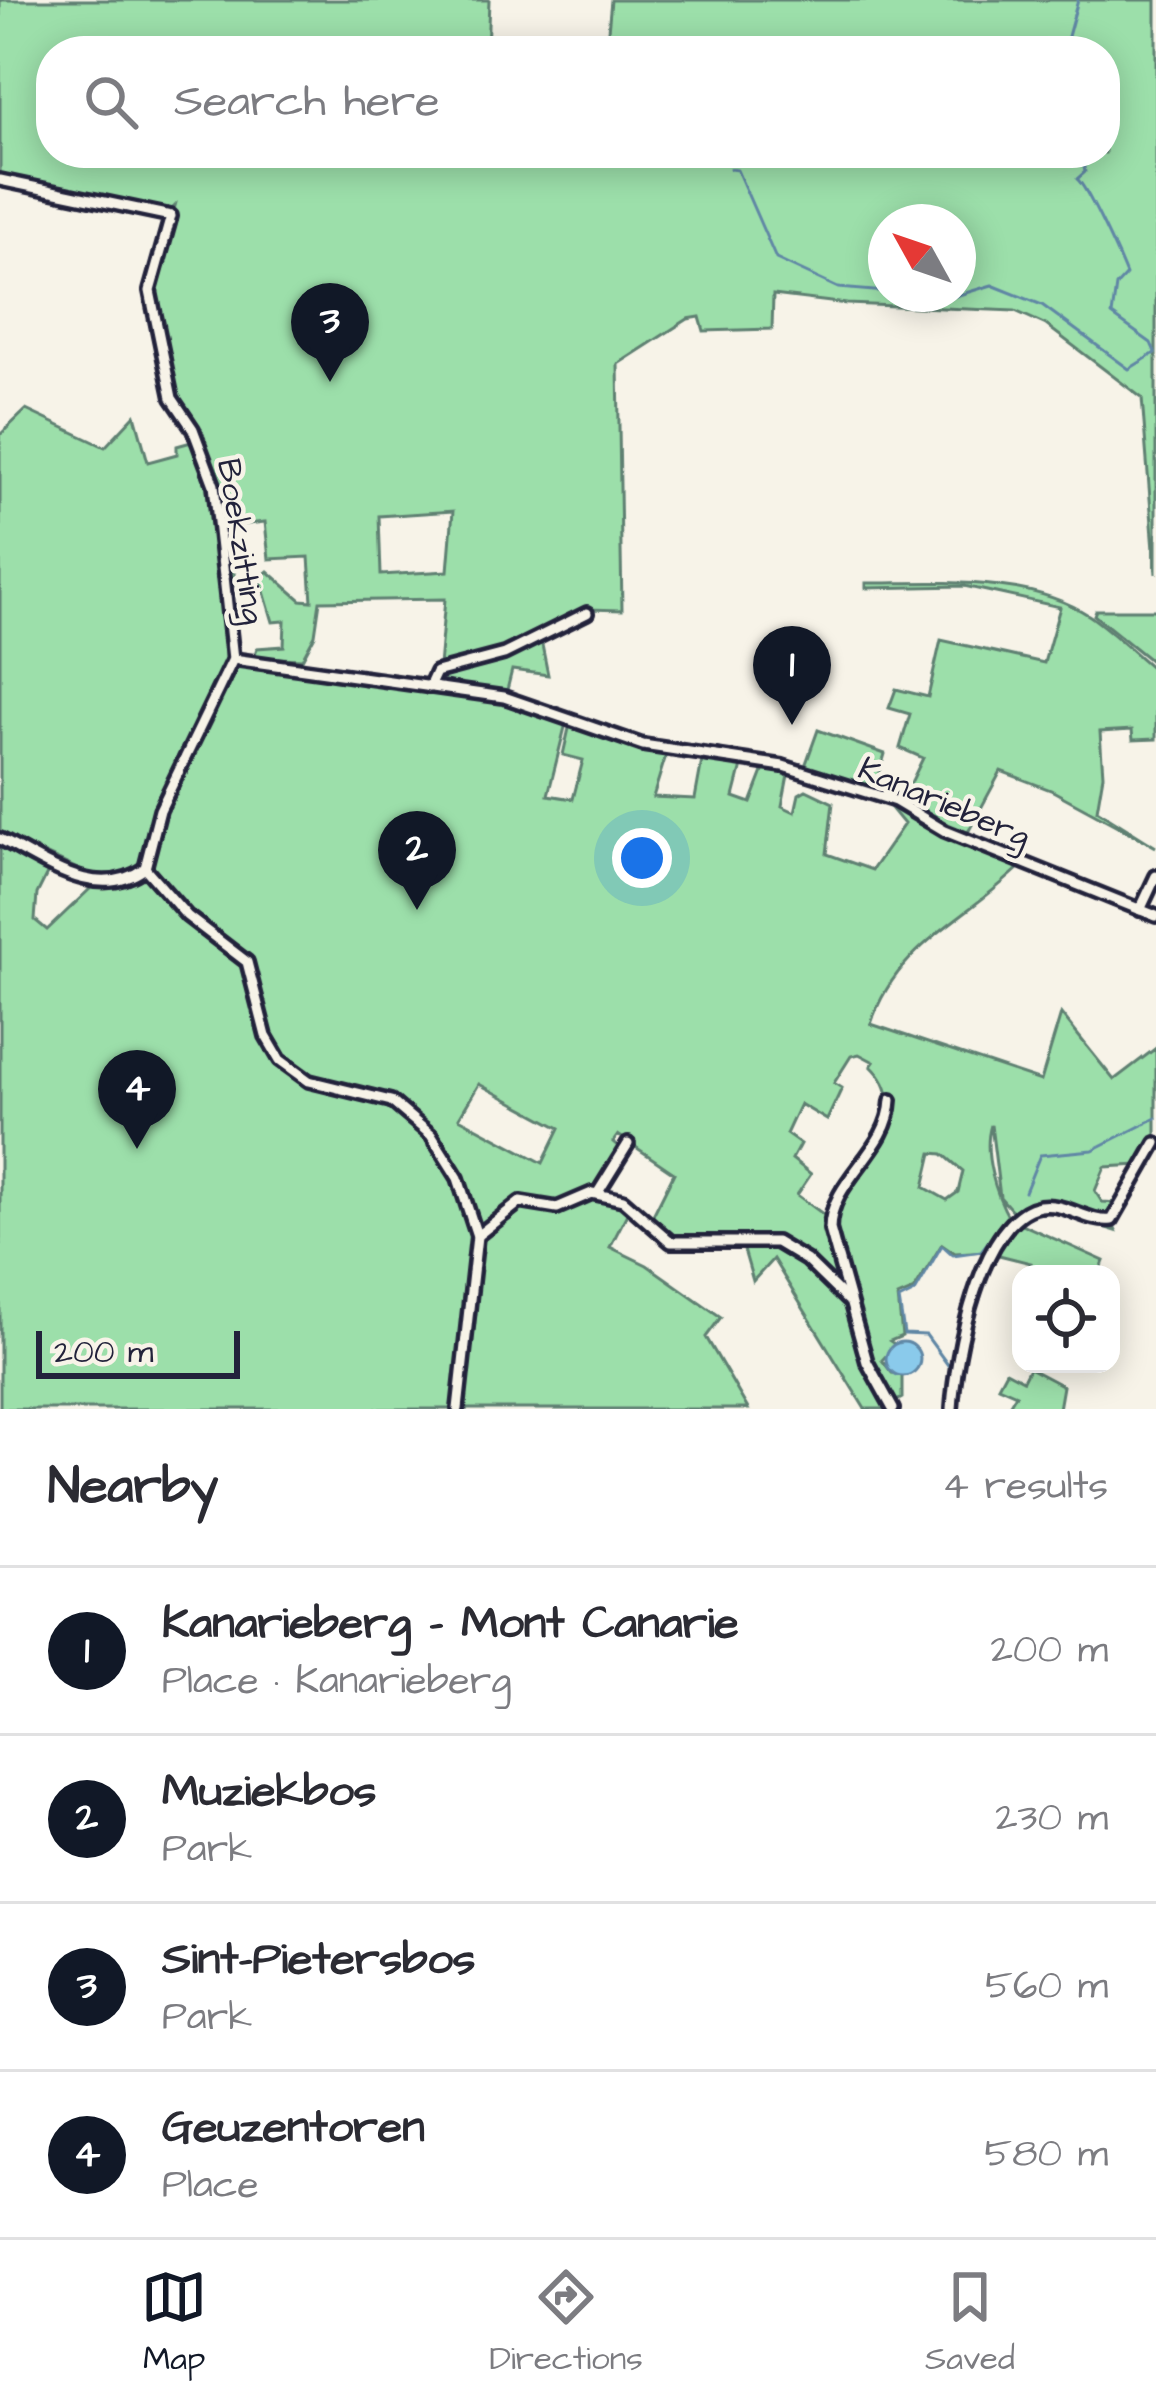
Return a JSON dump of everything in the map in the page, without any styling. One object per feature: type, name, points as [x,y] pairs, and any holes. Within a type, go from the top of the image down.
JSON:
[{"type":"street","name":"Boekzitting","points":[[0,180],[171,216],[150,296],[172,398],[193,428],[214,484],[232,659],[160,810],[145,868]]},
{"type":"street","points":[[429,687],[436,672],[504,654],[587,613]]},
{"type":"street","name":"Kanarieberg","points":[[232,659],[316,667],[373,681],[504,697],[643,745],[756,760],[876,794],[945,831],[1156,916]]},
{"type":"street","points":[[0,839],[86,881],[110,882],[145,868],[187,916],[247,962],[266,1036],[280,1060],[320,1085],[380,1095],[431,1135],[461,1184],[477,1237],[458,1409]]},
{"type":"street","points":[[1140,910],[1156,876]]},
{"type":"street","points":[[890,1100],[883,1132],[831,1215],[847,1300],[867,1362],[893,1409]]},
{"type":"street","points":[[952,1409],[963,1338],[996,1240],[1013,1220],[1037,1207],[1112,1220],[1156,1143]]},
{"type":"street","points":[[597,1194],[628,1144]]},
{"type":"street","points":[[477,1237],[520,1202],[557,1208],[597,1194],[632,1204],[671,1242],[784,1245],[847,1300]]},
{"type":"green space","points":[[0,0],[489,0],[488,36],[36,36],[36,168],[1120,168],[1120,36],[607,36],[611,0],[1156,0],[1156,574],[1142,398],[1046,325],[1015,311],[976,309],[976,204],[868,204],[868,305],[773,295],[772,329],[704,331],[700,317],[688,319],[618,364],[622,610],[587,609],[514,646],[439,666],[445,599],[320,601],[315,635],[302,659],[254,657],[257,648],[284,646],[285,621],[273,622],[260,578],[268,571],[301,600],[312,601],[309,557],[269,559],[265,522],[230,526],[236,584],[223,585],[225,661],[528,705],[566,723],[548,795],[573,799],[583,760],[563,755],[570,724],[667,752],[653,797],[695,799],[703,755],[743,762],[734,797],[751,803],[766,764],[789,770],[782,806],[795,812],[799,794],[806,790],[833,803],[827,854],[872,870],[904,824],[890,807],[893,803],[1022,865],[915,953],[882,997],[871,1024],[1041,1081],[1061,1014],[1114,1080],[1156,1048],[1156,1139],[1139,1165],[1105,1167],[1095,1191],[1102,1202],[1121,1203],[1113,1214],[1040,1205],[1015,1214],[1000,1197],[991,1125],[992,1174],[1000,1199],[1010,1220],[987,1251],[955,1253],[942,1244],[914,1290],[898,1297],[902,1336],[890,1341],[896,1345],[882,1360],[892,1373],[902,1374],[902,1398],[882,1409],[865,1409],[773,1259],[753,1281],[744,1250],[729,1245],[789,1245],[671,1240],[651,1219],[674,1173],[618,1135],[613,1142],[622,1150],[589,1196],[631,1206],[610,1247],[647,1265],[721,1317],[706,1337],[748,1409],[0,1409],[0,843],[50,868],[37,894],[35,920],[47,930],[93,886],[86,873],[0,833],[0,435],[26,410],[105,447],[135,415],[148,462],[177,454],[177,446],[195,441],[175,396],[152,293],[175,206],[169,212],[0,178]],"holes":[[[453,511],[448,571],[381,575],[379,516]],[[859,1054],[874,1062],[871,1066],[886,1086],[888,1107],[883,1127],[844,1188],[832,1230],[869,1353],[842,1287],[827,1217],[797,1195],[811,1174],[792,1159],[800,1144],[786,1134],[800,1104],[827,1120],[842,1088],[834,1083],[851,1056]],[[479,1084],[560,1128],[543,1163],[459,1118]],[[932,1153],[943,1154],[963,1171],[958,1192],[947,1200],[924,1187]]]},
{"type":"green space","points":[[866,583],[981,584],[1039,594],[1090,616],[1156,671],[1156,739],[1133,740],[1132,730],[1100,732],[1103,775],[1097,810],[1156,847],[1051,790],[1001,771],[966,836],[902,801],[923,758],[900,748],[910,714],[889,708],[896,689],[928,697],[941,640],[1044,663],[1060,607],[964,586],[866,588]]},
{"type":"green space","points":[[1096,610],[1156,610],[1156,665],[1094,615]]},
{"type":"green space","points":[[541,640],[548,675],[512,670],[506,694],[439,683],[436,678]]},
{"type":"green space","points":[[818,730],[885,754],[874,791],[804,769]]},
{"type":"green space","points":[[1045,1207],[1113,1225],[1116,1231],[1046,1209],[1017,1222],[1104,1261],[1102,1265],[1030,1265],[991,1253],[1017,1219]]},
{"type":"green space","points":[[1006,1371],[1023,1380],[1026,1373],[1038,1373],[1063,1386],[1059,1409],[1007,1409],[1016,1394],[998,1386]]},
{"type":"water","points":[[903,1342],[915,1347],[920,1359],[915,1371],[903,1376],[891,1371],[886,1359],[891,1347]]},
{"type":"waterway","points":[[1068,36],[1078,0]]},
{"type":"waterway","points":[[1084,168],[1077,179],[1126,275],[1116,286],[1112,315],[1151,343],[1155,352]]},
{"type":"waterway","points":[[730,169],[737,170],[776,259],[838,288],[868,290]]},
{"type":"waterway","points":[[976,290],[992,285],[1042,305],[1129,369],[1155,353]]},
{"type":"waterway","points":[[1025,1192],[1040,1155],[1093,1150],[1156,1118]]},
{"type":"waterway","points":[[953,1372],[926,1335],[904,1334],[899,1300],[915,1292],[942,1245],[953,1255],[981,1251],[1006,1219]]},
{"type":"place","name":"Sint-Pietersbos","points":[[330,382]]},
{"type":"place","name":"Kanarieberg - Mont Canarie","points":[[792,725]]},
{"type":"place","name":"Muziekbos","points":[[417,910]]},
{"type":"place","name":"Geuzentoren","points":[[137,1149]]}]
